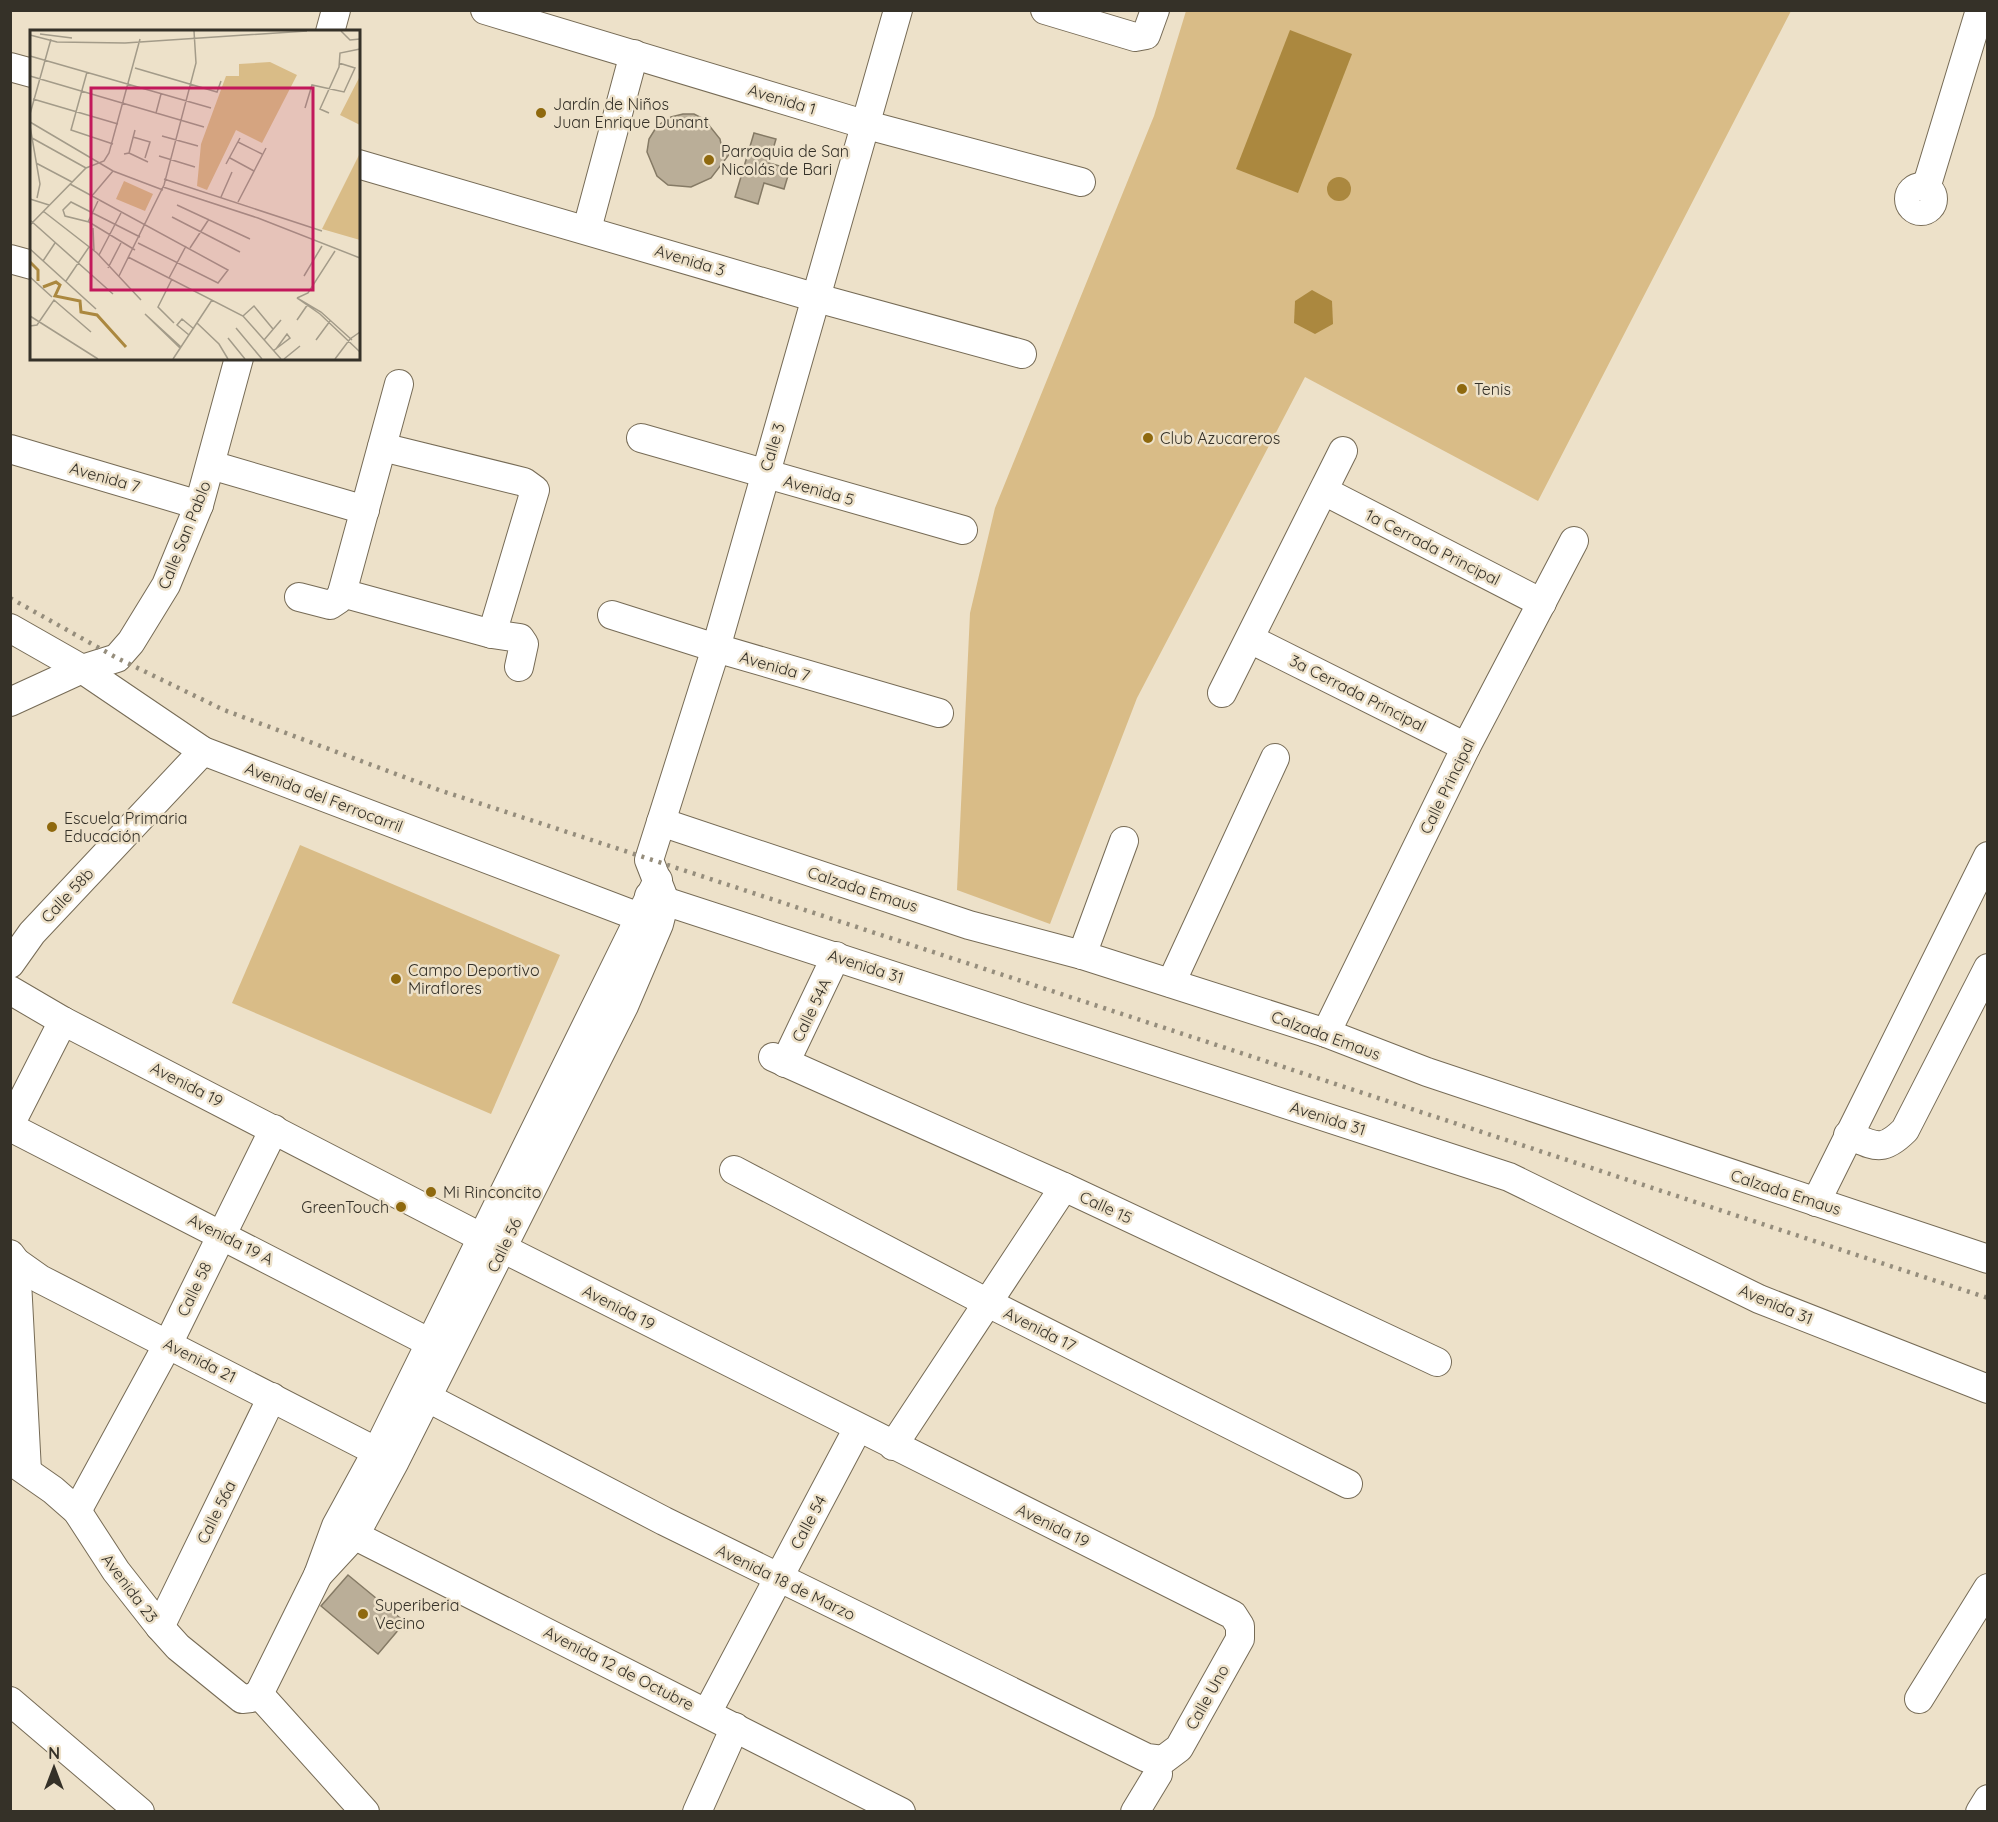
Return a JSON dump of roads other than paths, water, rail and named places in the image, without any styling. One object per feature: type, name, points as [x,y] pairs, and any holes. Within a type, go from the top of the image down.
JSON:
[{"type":"street","points":[[331,30],[336,10]]},
{"type":"street","name":"Avenida 1","points":[[485,10],[867,125],[1081,182]]},
{"type":"street","name":"Calle 3","points":[[654,903],[649,860],[716,648],[898,10]]},
{"type":"street","points":[[1045,10],[1127,35],[1146,35],[1155,10]]},
{"type":"street","points":[[1926,188],[1980,10]]},
{"type":"street","points":[[586,229],[634,54]]},
{"type":"street","points":[[10,67],[30,72]]},
{"type":"street","name":"Avenida 3","points":[[360,165],[817,298],[1022,354]]},
{"type":"street","points":[[10,259],[30,264]]},
{"type":"street","name":"Calle San Pablo","points":[[10,702],[82,669],[117,658],[131,642],[166,585],[199,505],[238,360]]},
{"type":"street","points":[[299,597],[330,605],[339,599],[342,593],[399,384]]},
{"type":"street","name":"Avenida 5","points":[[641,438],[963,530]]},
{"type":"street","points":[[382,447],[524,482],[535,490],[492,634]]},
{"type":"street","name":"Avenida 7","points":[[10,449],[199,505]]},
{"type":"street","points":[[1222,693],[1343,451]]},
{"type":"street","points":[[211,465],[365,510]]},
{"type":"street","name":"1a Cerrada Principal","points":[[1324,491],[1542,603]]},
{"type":"street","name":"Calle Principal","points":[[1326,1033],[1466,747],[1574,541]]},
{"type":"street","points":[[342,593],[492,634],[520,638],[524,644],[519,667]]},
{"type":"street","name":"Avenida 7","points":[[612,615],[939,713]]},
{"type":"street","name":"Avenida del Ferrocarril","points":[[10,628],[82,669],[203,751],[654,903]]},
{"type":"street","name":"3a Cerrada Principal","points":[[1250,639],[1466,747]]},
{"type":"street","name":"Calle 58b","points":[[10,964],[32,933],[203,751]]},
{"type":"street","points":[[1171,983],[1275,758]]},
{"type":"street","name":"Calzada Emaus","points":[[661,822],[969,925],[1082,955],[1326,1033],[1427,1072],[1988,1259]]},
{"type":"street","points":[[1082,955],[1124,841]]},
{"type":"street","points":[[1815,1202],[1988,856]]},
{"type":"street","name":"Avenida 31","points":[[654,903],[836,956],[1509,1178],[1759,1299],[1988,1389]]},
{"type":"street","name":"Calle 56","points":[[259,1694],[318,1575],[346,1531],[386,1456],[492,1243],[624,1006],[654,903]]},
{"type":"street","name":"Calle 54A","points":[[779,1060],[836,956]]},
{"type":"street","points":[[1848,1135],[1878,1147],[1893,1143],[1905,1130],[1988,968]]},
{"type":"street","name":"Avenida 19","points":[[10,990],[63,1021],[492,1243],[1233,1615]]},
{"type":"street","points":[[10,1126],[63,1021]]},
{"type":"street","name":"Calle 15","points":[[779,1060],[1064,1187],[1437,1362]]},
{"type":"street","name":"Avenida 19 A","points":[[10,1126],[439,1348]]},
{"type":"street","name":"Calle 58","points":[[77,1511],[168,1344],[274,1129]]},
{"type":"street","name":"Avenida 17","points":[[734,1170],[988,1304],[1348,1484]]},
{"type":"street","points":[[893,1446],[1064,1187]]},
{"type":"street","points":[[13,1258],[19,1466]]},
{"type":"street","name":"Avenida 21","points":[[13,1258],[40,1279],[386,1456]]},
{"type":"street","name":"Calle 56","points":[[386,1456],[429,1398],[439,1348]]},
{"type":"street","name":"Calle 56a","points":[[160,1627],[272,1397]]},
{"type":"street","name":"Avenida 18 de Marzo","points":[[429,1398],[778,1578],[1153,1766]]},
{"type":"street","name":"Calle 54","points":[[707,1713],[858,1428]]},
{"type":"street","name":"Avenida 23","points":[[19,1466],[54,1490],[77,1511],[116,1571],[178,1647],[242,1699],[259,1694]]},
{"type":"street","name":"Avenida 12 de Octubre","points":[[346,1531],[901,1812]]},
{"type":"street","points":[[1919,1699],[1988,1588]]},
{"type":"street","name":"Calle Uno","points":[[1153,1766],[1179,1748],[1240,1639],[1240,1626],[1233,1615]]},
{"type":"street","points":[[259,1694],[365,1812]]},
{"type":"street","points":[[10,1701],[140,1812]]},
{"type":"street","points":[[697,1812],[735,1727]]},
{"type":"street","points":[[1135,1812],[1153,1766]]},
{"type":"street","points":[[1980,1812],[1988,1799]]},
{"type":"railway","points":[[10,598],[117,658],[224,710],[439,790],[1988,1298]]},
{"type":"place","name":"Jardín de Niños Juan Enrique Dunant","points":[[541,113]]},
{"type":"place","name":"Parroquia de San Nicolás de Bari","points":[[709,160]]},
{"type":"place","name":"Tenis","points":[[1462,389]]},
{"type":"place","name":"Club Azucareros","points":[[1148,438]]},
{"type":"place","name":"Escuela Primaria Educación","points":[[52,827]]},
{"type":"place","name":"Campo Deportivo Miraflores","points":[[396,979]]},
{"type":"place","name":"Mi Rinconcito","points":[[431,1192]]},
{"type":"place","name":"GreenTouch","points":[[401,1207]]},
{"type":"place","name":"Superiberia Vecino","points":[[363,1614]]}]
